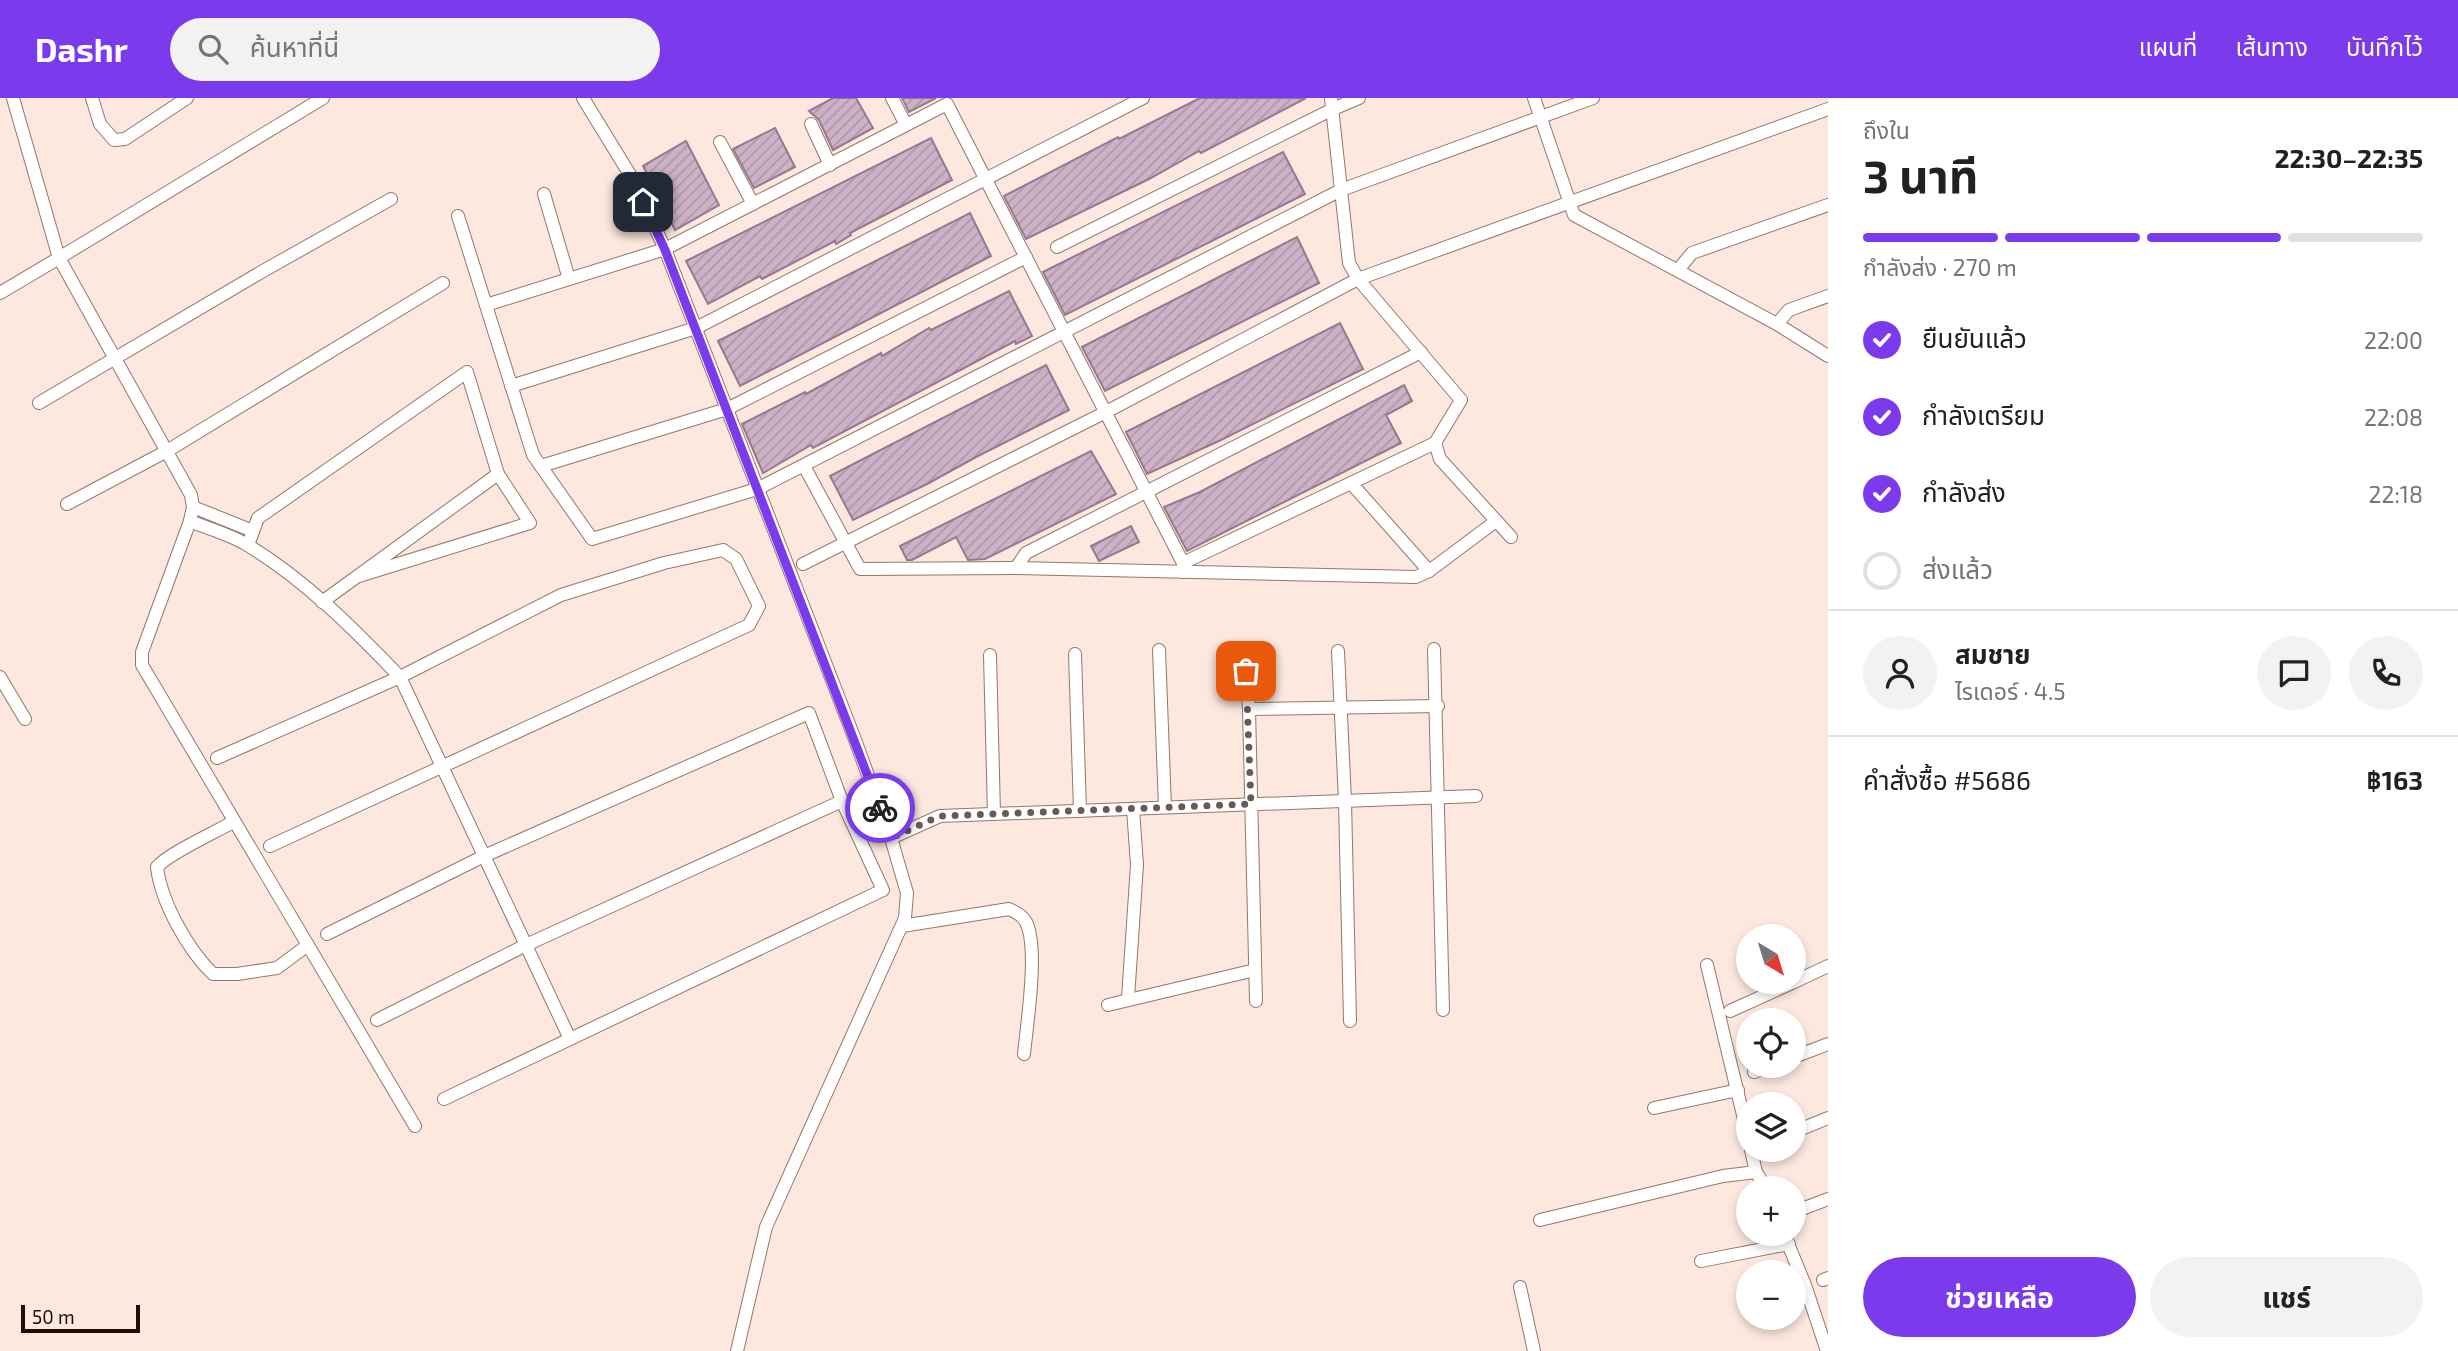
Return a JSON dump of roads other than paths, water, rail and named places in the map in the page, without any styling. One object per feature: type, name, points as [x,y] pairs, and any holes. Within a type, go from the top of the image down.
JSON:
[{"type":"street","points":[[13,98],[59,258],[191,495],[193,506],[190,521],[142,652],[142,665],[415,1126]]},
{"type":"street","points":[[92,98],[100,124],[114,139],[125,139],[187,98]]},
{"type":"street","points":[[0,293],[323,98]]},
{"type":"street","points":[[583,98],[632,178],[665,250],[850,725],[891,838],[907,893],[902,926],[766,1227],[737,1351]]},
{"type":"street","points":[[892,98],[906,125]]},
{"type":"street","points":[[512,386],[696,328],[1143,98]]},
{"type":"street","points":[[1057,247],[1332,103],[1359,98]]},
{"type":"street","points":[[1534,98],[1574,215],[1777,324],[1828,356]]},
{"type":"street","points":[[458,216],[533,455],[592,539],[757,489],[1341,190],[1593,98]]},
{"type":"street","points":[[1183,567],[1435,443],[1461,400],[1358,279],[1349,263],[1332,103]]},
{"type":"street","points":[[486,305],[665,250],[947,104],[1147,491],[1183,567]]},
{"type":"street","points":[[803,564],[1106,412],[1358,279],[1828,109]]},
{"type":"street","points":[[811,124],[830,165]]},
{"type":"street","points":[[720,142],[753,204]]},
{"type":"street","points":[[544,194],[569,279]]},
{"type":"street","points":[[39,403],[391,199]]},
{"type":"street","points":[[1678,270],[1692,253],[1828,205]]},
{"type":"street","points":[[541,466],[727,409],[1026,257]]},
{"type":"street","points":[[67,504],[167,451],[443,283]]},
{"type":"street","points":[[1777,324],[1789,310],[1828,296]]},
{"type":"street","points":[[1016,568],[1026,553],[1421,352]]},
{"type":"street","points":[[248,545],[258,518],[467,373],[498,474],[530,523],[359,576]]},
{"type":"street","points":[[1435,443],[1440,459],[1511,537]]},
{"type":"street","points":[[804,466],[844,544],[860,569],[1183,567],[1416,577],[1429,571],[1496,521]]},
{"type":"street","points":[[322,602],[498,474]]},
{"type":"street","points":[[1351,483],[1429,571]]},
{"type":"street","points":[[193,506],[253,531]]},
{"type":"street","points":[[190,521],[248,545],[322,602],[361,636],[400,677],[570,1039]]},
{"type":"street","points":[[218,758],[400,677],[561,595],[664,564],[723,550],[736,559],[759,606],[749,625],[270,846]]},
{"type":"street","points":[[1434,649],[1438,706],[1444,1010]]},
{"type":"street","points":[[1159,650],[1165,807]]},
{"type":"street","points":[[1338,651],[1345,801],[1350,1021]]},
{"type":"street","points":[[1245,652],[1249,709],[1256,1001]]},
{"type":"street","points":[[1075,654],[1080,811]]},
{"type":"street","points":[[990,655],[994,814]]},
{"type":"street","points":[[0,677],[26,719]]},
{"type":"street","points":[[1249,709],[1438,706]]},
{"type":"street","points":[[327,934],[484,856],[809,713],[842,801],[883,890],[444,1099]]},
{"type":"street","points":[[891,838],[940,816],[1476,796]]},
{"type":"street","points":[[377,1020],[526,945],[842,801]]},
{"type":"street","points":[[1128,998],[1138,865],[1133,809]]},
{"type":"street","points":[[233,822],[165,858],[157,867],[166,900],[188,943],[213,974],[237,974],[277,968],[308,946]]},
{"type":"street","points":[[902,926],[1009,909],[1020,914],[1027,925],[1032,969],[1024,1054]]},
{"type":"street","points":[[1654,1108],[1738,1090],[1707,965]]},
{"type":"street","points":[[1806,976],[1828,966]]},
{"type":"street","points":[[1108,1005],[1128,998],[1255,970]]},
{"type":"street","points":[[1730,1011],[1768,994]]},
{"type":"street","points":[[1806,1052],[1828,1044]]},
{"type":"street","points":[[1806,1127],[1828,1118]]},
{"type":"street","points":[[1754,1162],[1758,1176]]},
{"type":"street","points":[[1540,1220],[1723,1176],[1756,1172]]},
{"type":"street","points":[[1806,1207],[1828,1199]]},
{"type":"street","points":[[1701,1261],[1759,1246]]},
{"type":"street","points":[[1788,1246],[1824,1350]]},
{"type":"street","points":[[1520,1287],[1534,1351]]}]
